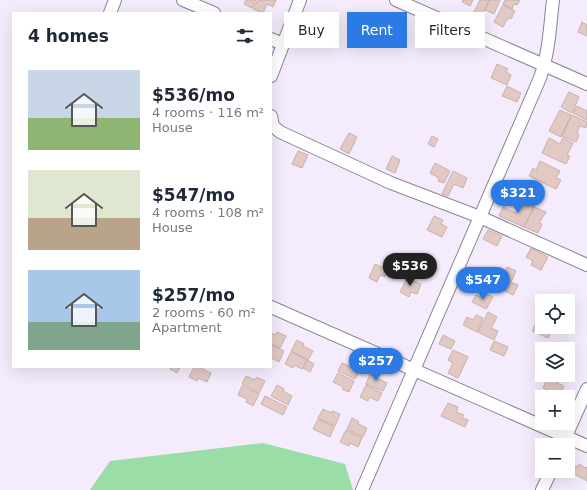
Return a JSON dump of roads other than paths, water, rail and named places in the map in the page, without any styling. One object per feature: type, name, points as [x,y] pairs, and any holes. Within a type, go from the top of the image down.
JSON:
[{"type":"street","points":[[110,12],[115,0]]},
{"type":"street","points":[[183,0],[212,12]]},
{"type":"street","points":[[272,73],[300,0]]},
{"type":"street","points":[[396,0],[587,84]]},
{"type":"street","points":[[362,490],[545,66],[553,0]]},
{"type":"street","points":[[272,39],[283,44]]},
{"type":"street","points":[[272,121],[273,126],[280,132],[391,183],[480,217],[587,265]]},
{"type":"street","points":[[272,307],[414,370],[558,438]]},
{"type":"street","points":[[565,438],[587,389]]},
{"type":"street","points":[[575,443],[587,446]]},
{"type":"street","points":[[542,490],[547,478]]}]
